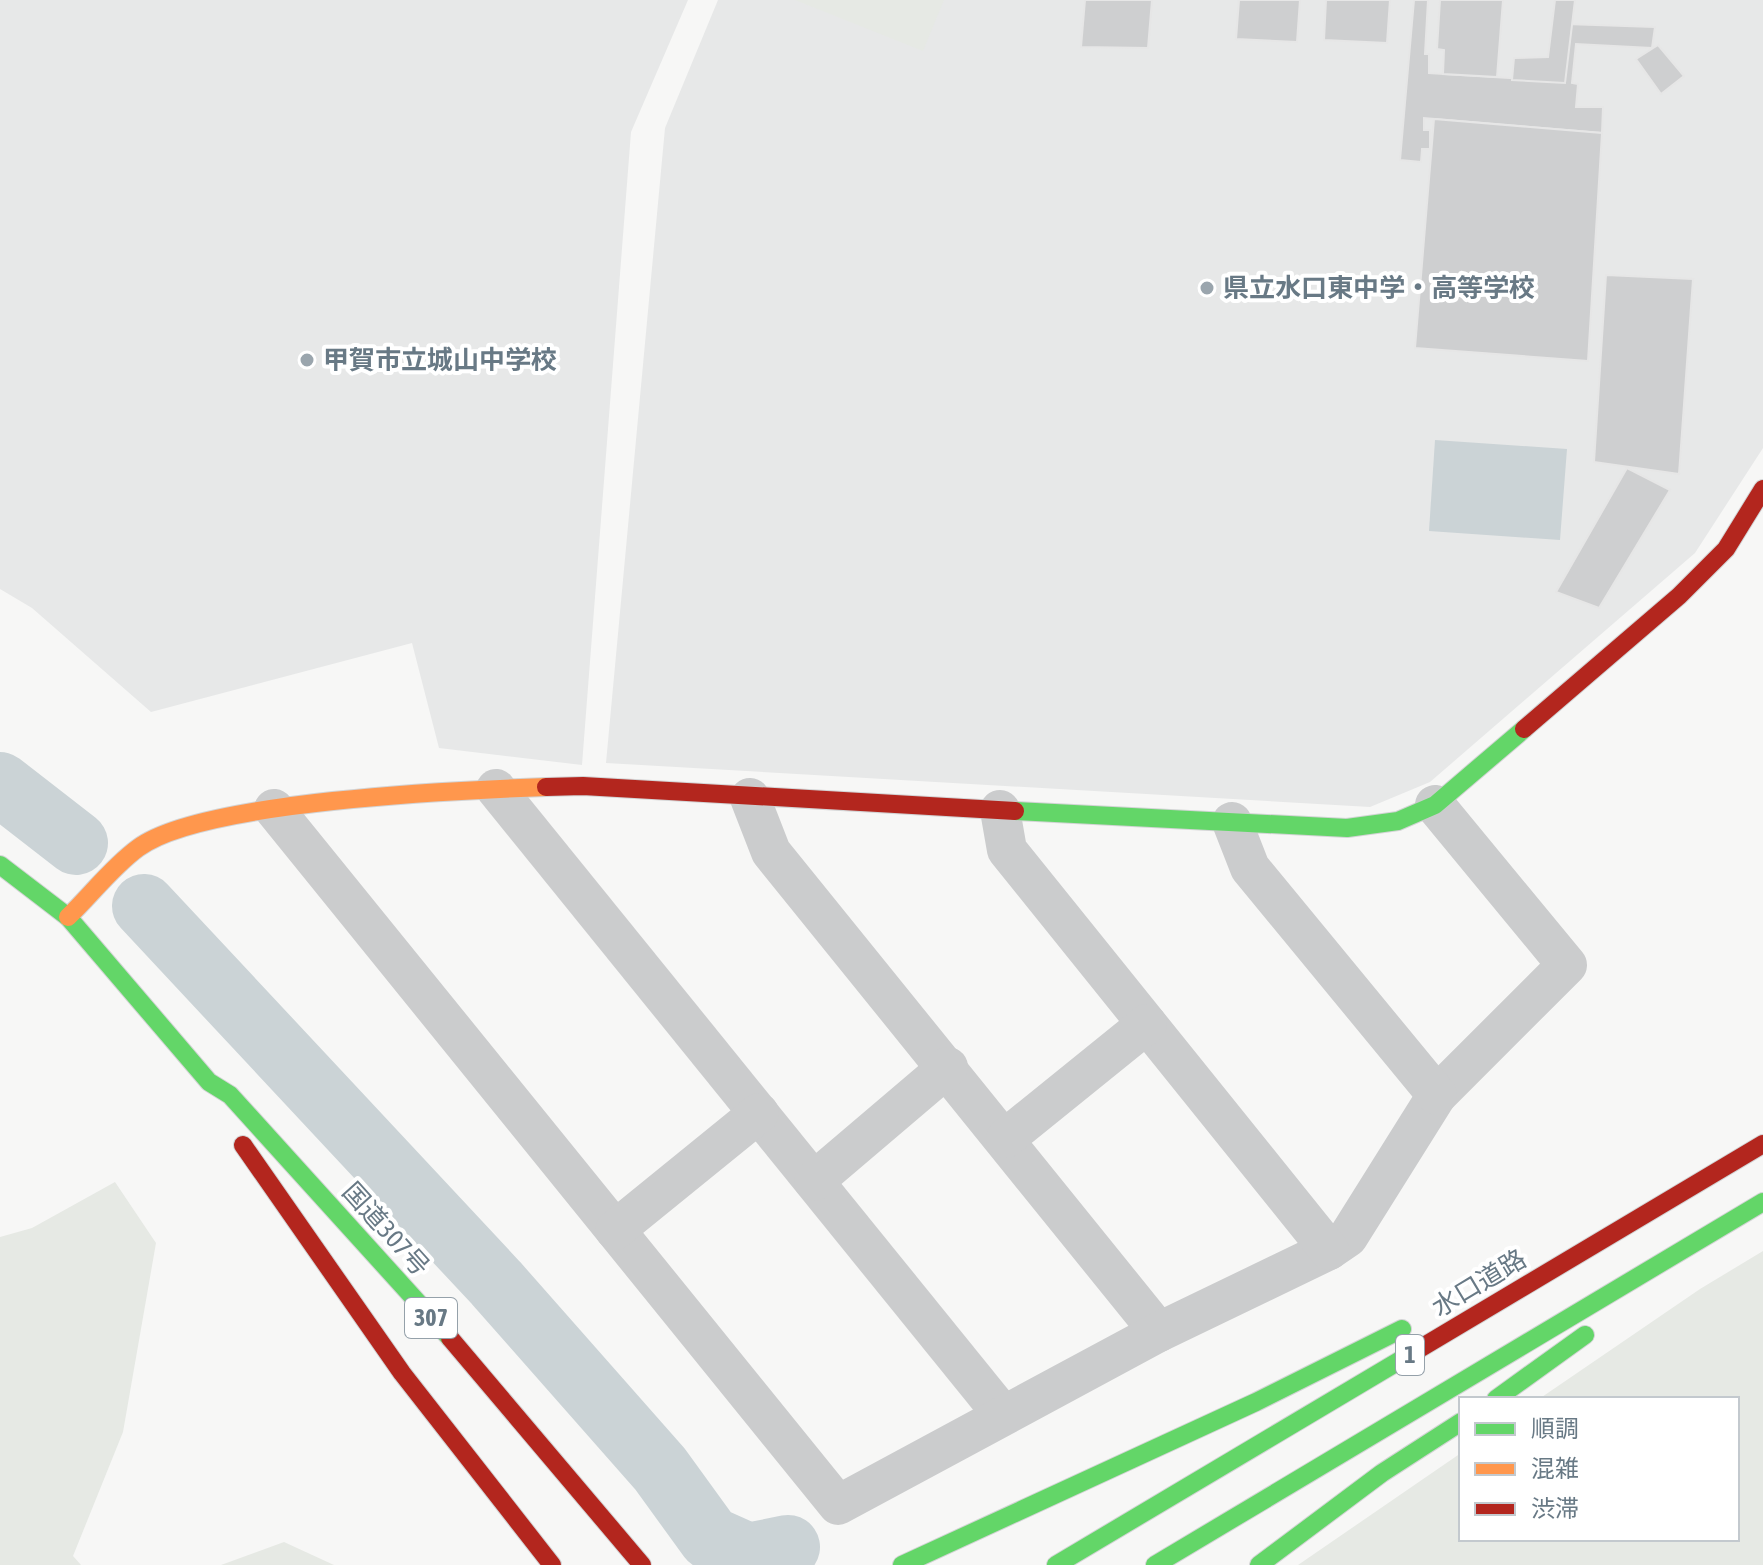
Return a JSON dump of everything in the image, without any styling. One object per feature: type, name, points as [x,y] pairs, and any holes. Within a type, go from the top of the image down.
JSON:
[{"type":"main road","points":[[68,917],[139,847],[193,825],[274,809],[496,789],[583,786],[750,798],[1347,828],[1398,821],[1435,805],[1679,596],[1726,549],[1763,489]]},
{"type":"main road","name":"国道307号","points":[[0,865],[68,917],[209,1082],[230,1095],[410,1294],[591,1499],[642,1565]]},
{"type":"main road","name":"国道307号","points":[[209,1082],[216,1105],[229,1125],[402,1373],[552,1565]]},
{"type":"main road","name":"水口道路","points":[[1056,1565],[1763,1144]]},
{"type":"main road","name":"1","points":[[1155,1565],[1763,1202]]},
{"type":"main road","name":"1","points":[[1486,1287],[1538,1260],[1564,1263]]},
{"type":"main road","name":"1","points":[[1499,1397],[1604,1320],[1632,1279]]},
{"type":"main road","name":"1","points":[[902,1565],[1256,1402],[1420,1320]]},
{"type":"main road","points":[[1259,1565],[1382,1473],[1459,1423]]},
{"type":"street","points":[[496,789],[1003,1415]]},
{"type":"street","points":[[750,798],[771,852],[1006,1138],[1159,1332]]},
{"type":"street","points":[[274,809],[838,1505],[1159,1332],[1329,1250],[1348,1237],[1437,1095],[1567,965],[1435,805]]},
{"type":"street","points":[[1000,810],[1007,850],[1329,1250]]},
{"type":"street","points":[[1232,822],[1250,868],[1437,1095]]},
{"type":"street","points":[[1006,1138],[1147,1024]]},
{"type":"street","points":[[814,1181],[948,1067]]},
{"type":"street","points":[[615,1230],[759,1113]]},
{"type":"shaded area","name":"甲賀市立城山中学校","points":[[0,0],[688,0],[631,132],[582,765],[439,748],[412,643],[151,712],[32,608],[0,589]]},
{"type":"shaded area","name":"県立水口東中学・高等学校","points":[[718,0],[1763,0],[1763,448],[1695,553],[1430,782],[1370,807],[606,763],[665,128]]},
{"type":"shaded area","points":[[795,0],[944,0],[923,51]]},
{"type":"shaded area","points":[[1435,440],[1567,449],[1560,540],[1429,531]]},
{"type":"shaded area","points":[[115,1182],[156,1243],[123,1432],[73,1556],[81,1565],[0,1565],[0,1237],[32,1228]]},
{"type":"shaded area","points":[[1763,1251],[1763,1565],[1298,1565],[1459,1454],[1459,1541],[1739,1541],[1739,1397],[1542,1397],[1700,1289]]},
{"type":"shaded area","points":[[284,1542],[334,1565],[221,1565]]},
{"type":"building","points":[[1085,0],[1152,0],[1148,48],[1081,47]]},
{"type":"building","points":[[1239,0],[1300,0],[1297,42],[1236,39]]},
{"type":"building","points":[[1326,0],[1390,0],[1387,43],[1324,40]]},
{"type":"building","points":[[1414,0],[1428,0],[1425,54],[1429,54],[1429,73],[1558,81],[1566,24],[1655,27],[1652,48],[1576,44],[1572,83],[1578,84],[1576,107],[1603,107],[1602,133],[1424,118],[1424,130],[1430,130],[1430,149],[1422,149],[1421,162],[1400,160]]},
{"type":"building","points":[[1440,0],[1503,0],[1497,77],[1443,74],[1444,50],[1437,49]]},
{"type":"building","points":[[1555,0],[1575,0],[1565,83],[1512,80],[1514,58],[1548,57]]},
{"type":"building","points":[[1658,45],[1684,76],[1661,94],[1636,59]]},
{"type":"building","points":[[1434,119],[1602,133],[1588,361],[1415,348]]},
{"type":"building","points":[[1606,275],[1693,279],[1679,474],[1594,462]]},
{"type":"building","points":[[1627,468],[1670,490],[1599,608],[1556,592]]},
{"type":"waterway","points":[[0,784],[76,843]]},
{"type":"waterway","points":[[144,906],[496,1283],[660,1469],[710,1538],[748,1555],[788,1547]]},
{"type":"traffic: fast","points":[[1015,811],[1347,828],[1398,821],[1435,805],[1524,729]]},
{"type":"traffic: fast","points":[[0,865],[68,917],[209,1082],[230,1095],[450,1338]]},
{"type":"traffic: fast","points":[[1155,1565],[1763,1202]]},
{"type":"traffic: fast","points":[[902,1565],[1256,1402],[1402,1329]]},
{"type":"traffic: fast","points":[[1499,1397],[1585,1335]]},
{"type":"traffic: fast","points":[[1056,1565],[1404,1358]]},
{"type":"traffic: fast","points":[[1259,1565],[1382,1473],[1459,1423]]},
{"type":"traffic: slow","points":[[68,917],[110,872],[138,848],[170,832],[216,819],[333,801],[546,787]]},
{"type":"traffic: jam","points":[[1524,729],[1679,596],[1726,549],[1763,489]]},
{"type":"traffic: jam","points":[[546,787],[583,786],[1015,811]]},
{"type":"traffic: jam","points":[[1404,1358],[1763,1144]]},
{"type":"traffic: jam","points":[[243,1145],[402,1373],[552,1565]]},
{"type":"traffic: jam","points":[[450,1338],[642,1565]]},
{"type":"place","name":"県立水口東中学・高等学校","points":[[1207,288]]},
{"type":"place","name":"甲賀市立城山中学校","points":[[307,360]]}]
